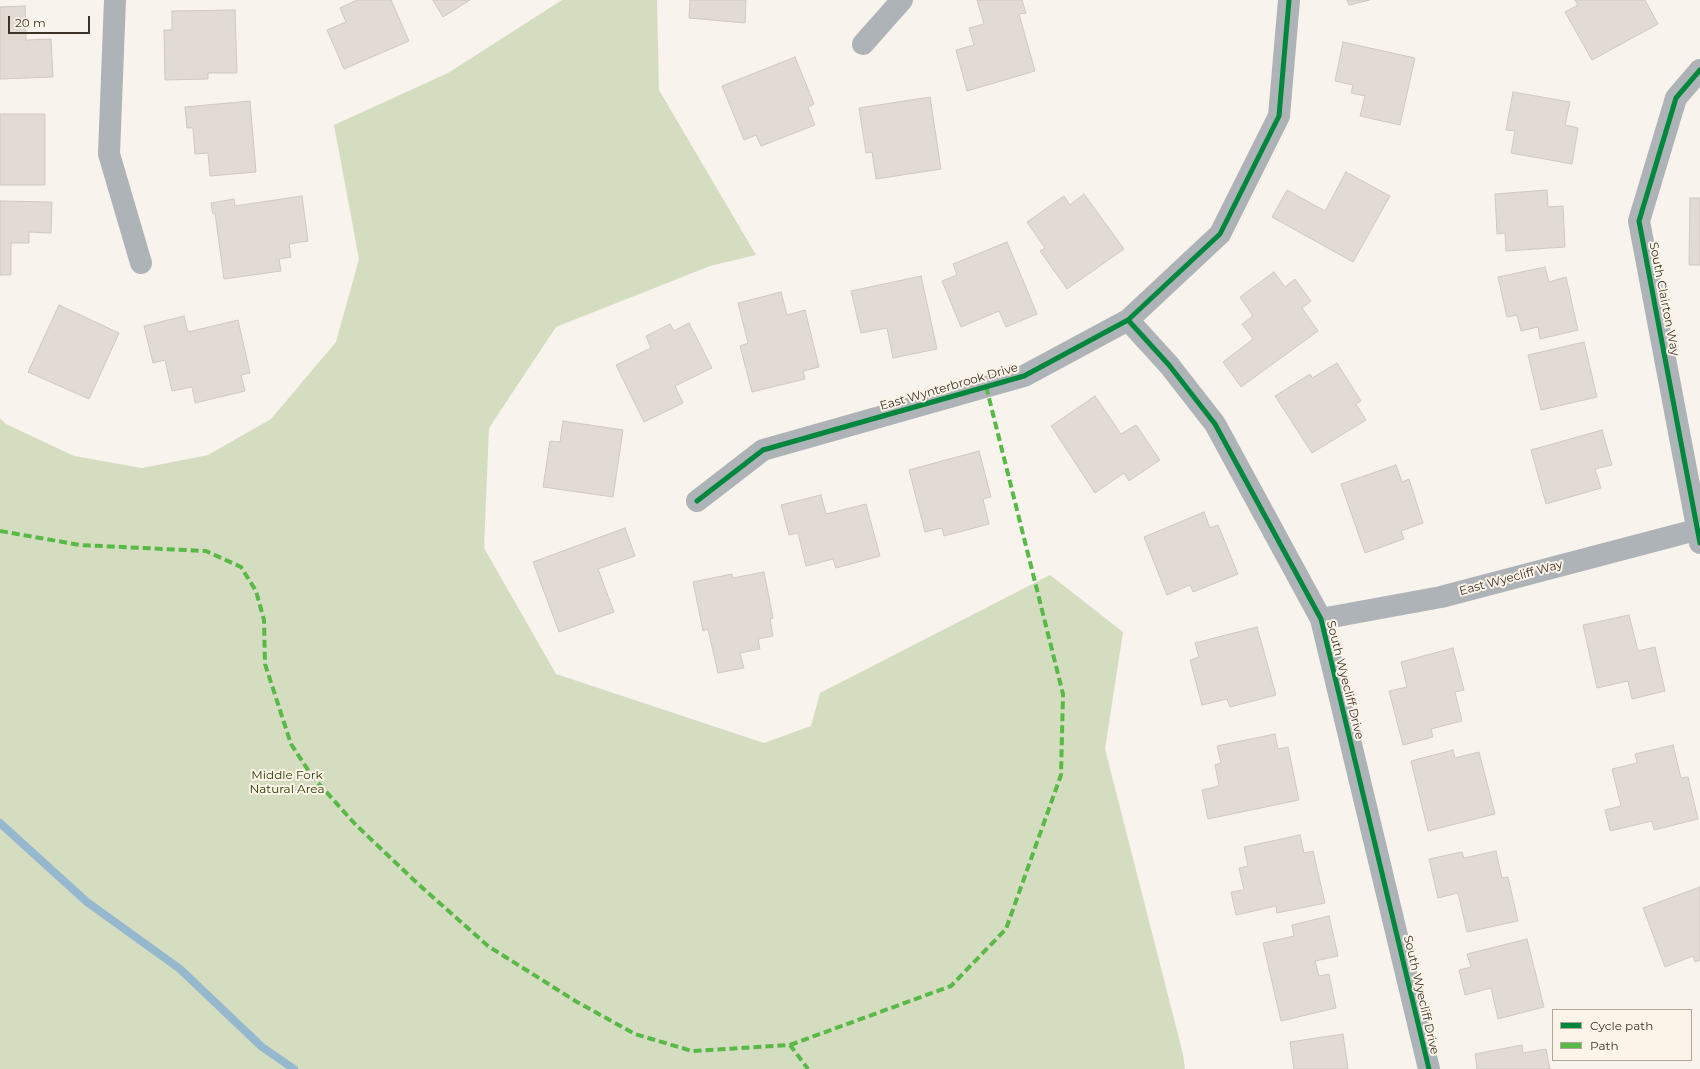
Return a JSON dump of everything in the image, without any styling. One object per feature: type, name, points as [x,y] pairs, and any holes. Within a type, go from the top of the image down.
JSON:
[{"type":"street","points":[[115,0],[109,154],[141,263]]},
{"type":"street","points":[[863,44],[902,0]]},
{"type":"street","name":"East Wynterbrook Drive","points":[[697,501],[763,450],[1024,376],[1128,320],[1220,234],[1279,116],[1290,0]]},
{"type":"street","name":"South Clairton Way","points":[[1699,534],[1639,221],[1676,98],[1700,70]]},
{"type":"street","name":"South Wyecliff Drive","points":[[1128,320],[1169,365],[1215,424],[1321,619],[1429,1069]]},
{"type":"street","name":"East Wyecliff Way","points":[[1321,619],[1441,597],[1699,534]]},
{"type":"green space","name":"Middle Fork Natural Area","points":[[562,0],[657,0],[659,90],[756,255],[710,266],[556,327],[489,428],[484,548],[556,674],[764,743],[811,726],[820,693],[1050,575],[1123,632],[1105,749],[1183,1054],[1185,1069],[0,1069],[0,418],[6,424],[74,456],[142,468],[208,455],[271,419],[336,342],[359,259],[334,125],[448,73]]},
{"type":"building","points":[[357,0],[391,0],[409,41],[344,69],[327,30],[346,22],[340,8]]},
{"type":"building","points":[[433,0],[470,0],[443,17]]},
{"type":"building","points":[[690,0],[746,0],[745,23],[689,18]]},
{"type":"building","points":[[977,0],[1022,0],[1026,13],[1019,14],[1035,71],[967,91],[956,50],[974,45],[969,28],[984,24]]},
{"type":"building","points":[[1347,0],[1370,0],[1349,5]]},
{"type":"building","points":[[1575,0],[1645,0],[1658,24],[1592,60],[1565,12],[1578,5]]},
{"type":"building","points":[[25,6],[26,40],[51,39],[53,77],[0,79],[0,7]]},
{"type":"building","points":[[235,10],[237,73],[208,73],[208,79],[165,80],[164,30],[172,30],[172,11]]},
{"type":"building","points":[[1343,42],[1415,58],[1400,125],[1360,116],[1365,96],[1351,93],[1353,85],[1335,81]]},
{"type":"building","points":[[795,57],[814,104],[808,107],[815,125],[761,146],[756,135],[744,140],[722,86]]},
{"type":"building","points":[[1513,92],[1570,102],[1565,125],[1578,128],[1572,164],[1511,153],[1515,131],[1506,130]]},
{"type":"building","points":[[930,97],[941,169],[876,179],[872,152],[866,153],[859,108]]},
{"type":"building","points":[[250,101],[256,172],[210,176],[208,153],[195,154],[193,128],[187,128],[185,107]]},
{"type":"building","points":[[0,114],[45,114],[45,185],[0,185]]},
{"type":"building","points":[[1346,172],[1390,196],[1353,262],[1272,217],[1287,190],[1325,211]]},
{"type":"building","points":[[1547,190],[1548,207],[1563,206],[1565,247],[1506,251],[1505,233],[1497,234],[1495,194]]},
{"type":"building","points":[[1084,194],[1124,249],[1067,289],[1040,251],[1045,248],[1027,222],[1064,196],[1070,205]]},
{"type":"building","points":[[302,196],[308,241],[289,244],[291,257],[279,259],[281,271],[224,279],[215,213],[213,214],[211,203],[234,199],[235,206]]},
{"type":"building","points":[[1690,198],[1700,198],[1700,265],[1689,265]]},
{"type":"building","points":[[0,201],[52,202],[51,233],[29,232],[29,243],[11,243],[11,275],[0,275]]},
{"type":"building","points":[[1007,242],[1037,314],[1006,327],[999,311],[961,327],[942,281],[957,275],[953,264]]},
{"type":"building","points":[[1545,267],[1549,282],[1566,277],[1578,330],[1540,339],[1538,327],[1521,331],[1517,315],[1507,317],[1498,277]]},
{"type":"building","points":[[1274,272],[1285,287],[1295,279],[1311,301],[1302,308],[1318,331],[1241,387],[1223,362],[1253,339],[1242,324],[1253,316],[1240,297]]},
{"type":"building","points":[[921,276],[937,349],[893,358],[887,328],[861,333],[851,291]]},
{"type":"building","points":[[781,292],[787,315],[805,310],[819,367],[803,371],[805,379],[752,392],[740,346],[748,343],[738,303]]},
{"type":"building","points":[[59,305],[119,333],[89,399],[28,372]]},
{"type":"building","points":[[184,316],[188,332],[238,320],[250,373],[241,375],[245,391],[195,403],[192,387],[172,391],[165,360],[153,363],[144,326]]},
{"type":"building","points":[[689,323],[712,368],[675,386],[683,403],[644,422],[616,365],[651,348],[646,336],[670,324],[674,331]]},
{"type":"building","points":[[1584,342],[1597,397],[1541,410],[1528,355]]},
{"type":"building","points":[[1337,363],[1361,401],[1356,404],[1366,420],[1312,453],[1275,396],[1310,374],[1312,378]]},
{"type":"building","points":[[1095,396],[1121,434],[1136,425],[1160,460],[1129,481],[1124,473],[1095,493],[1051,426]]},
{"type":"building","points":[[563,421],[623,430],[613,497],[543,487],[550,441],[560,442]]},
{"type":"building","points":[[1602,430],[1612,465],[1595,469],[1601,488],[1546,504],[1531,450]]},
{"type":"building","points":[[979,451],[991,497],[983,499],[989,524],[944,536],[942,528],[925,532],[909,470]]},
{"type":"building","points":[[1396,465],[1402,482],[1409,479],[1423,523],[1401,531],[1404,539],[1365,553],[1341,484]]},
{"type":"building","points":[[821,495],[826,514],[866,504],[880,556],[836,568],[833,559],[806,566],[798,533],[789,535],[781,505]]},
{"type":"building","points":[[1204,512],[1210,528],[1218,525],[1238,574],[1193,592],[1190,585],[1167,595],[1144,537]]},
{"type":"building","points":[[625,528],[635,556],[598,569],[614,612],[559,632],[533,562]]},
{"type":"building","points":[[764,572],[773,618],[770,619],[773,636],[758,639],[760,649],[740,653],[744,668],[718,673],[708,629],[703,631],[693,582],[732,574],[733,578]]},
{"type":"building","points":[[1629,615],[1638,651],[1655,647],[1665,691],[1632,699],[1628,681],[1597,688],[1583,625]]},
{"type":"building","points":[[1257,627],[1276,695],[1230,707],[1227,699],[1202,705],[1190,660],[1199,657],[1195,643]]},
{"type":"building","points":[[1453,648],[1464,690],[1455,692],[1462,721],[1431,729],[1433,737],[1403,745],[1389,691],[1407,687],[1401,662]]},
{"type":"building","points":[[1275,734],[1278,749],[1288,747],[1299,800],[1208,819],[1202,790],[1219,786],[1215,765],[1221,763],[1217,746]]},
{"type":"building","points":[[1673,745],[1681,778],[1688,777],[1698,819],[1654,830],[1652,821],[1610,831],[1605,810],[1621,806],[1612,769],[1637,763],[1635,754]]},
{"type":"building","points":[[1453,750],[1455,758],[1479,752],[1495,814],[1428,831],[1411,761]]},
{"type":"building","points":[[1300,835],[1304,853],[1313,851],[1325,903],[1277,913],[1276,906],[1236,915],[1231,892],[1244,890],[1239,868],[1248,866],[1244,847]]},
{"type":"building","points":[[1496,851],[1502,878],[1508,877],[1518,921],[1467,932],[1458,893],[1438,898],[1429,859],[1462,852],[1464,858]]},
{"type":"building","points":[[1700,887],[1700,960],[1695,962],[1693,956],[1665,967],[1643,908]]},
{"type":"building","points":[[1329,916],[1338,956],[1315,961],[1319,976],[1329,974],[1336,1008],[1281,1021],[1263,943],[1294,936],[1292,925]]},
{"type":"building","points":[[1527,939],[1544,1007],[1498,1019],[1491,988],[1465,995],[1459,970],[1471,967],[1467,954]]},
{"type":"building","points":[[1343,1034],[1348,1069],[1294,1069],[1290,1042]]},
{"type":"building","points":[[1522,1045],[1523,1053],[1546,1049],[1550,1069],[1477,1069],[1475,1054]]},
{"type":"waterway","points":[[0,823],[87,902],[180,969],[262,1047],[294,1069]]},
{"type":"marked path","points":[[790,1045],[951,986],[1006,929],[1061,775],[1063,694],[986,386]]},
{"type":"marked path","points":[[0,531],[80,545],[206,551],[241,567],[256,591],[264,620],[265,664],[291,744],[312,776],[355,824],[417,883],[488,946],[577,1002],[635,1034],[692,1051],[790,1045],[808,1069]]},
{"type":"cycle path","points":[[697,501],[763,450],[1024,376],[1128,320],[1220,234],[1279,116],[1289,0]]},
{"type":"cycle path","points":[[1700,70],[1676,98],[1639,221],[1700,543]]},
{"type":"cycle path","points":[[1128,320],[1169,365],[1215,424],[1321,619],[1429,1069]]}]
